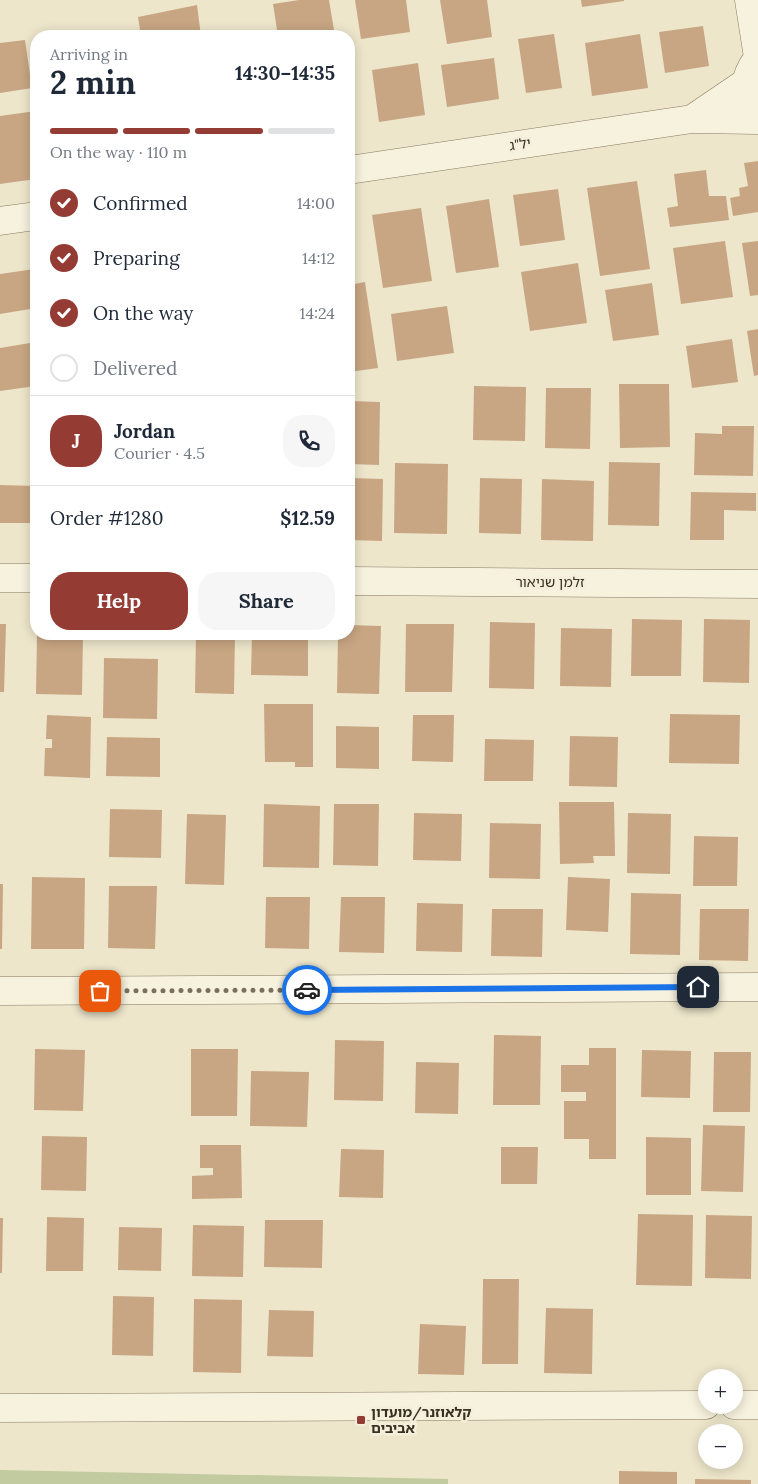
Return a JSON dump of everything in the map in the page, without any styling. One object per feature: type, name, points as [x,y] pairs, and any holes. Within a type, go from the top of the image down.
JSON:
[{"type":"street","points":[[748,0],[758,58],[749,69],[745,83],[746,98],[758,115]]},
{"type":"street","name":"יל\"ג","points":[[692,119],[745,83]]},
{"type":"street","name":"יל\"ג","points":[[355,169],[692,119],[758,120]]},
{"type":"street","points":[[0,221],[30,217]]},
{"type":"street","points":[[0,578],[30,578]]},
{"type":"street","name":"זלמן שניאור","points":[[355,581],[756,585]]},
{"type":"street","points":[[0,992],[758,987]]},
{"type":"street","points":[[743,1405],[758,1404]]},
{"type":"street","points":[[0,1408],[698,1405]]},
{"type":"green space","points":[[0,1470],[448,1479],[448,1484],[0,1484]]},
{"type":"building","points":[[299,0],[329,0],[334,30],[277,30],[273,4]]},
{"type":"building","points":[[355,0],[406,0],[410,32],[361,39]]},
{"type":"building","points":[[440,0],[487,0],[492,37],[447,44]]},
{"type":"building","points":[[581,0],[624,0],[624,1],[582,7]]},
{"type":"building","points":[[197,5],[200,30],[140,30],[138,17]]},
{"type":"building","points":[[703,26],[709,66],[665,73],[659,32]]},
{"type":"building","points":[[554,34],[562,88],[526,93],[518,39]]},
{"type":"building","points":[[640,34],[648,88],[592,96],[585,43]]},
{"type":"building","points":[[25,40],[30,88],[0,93],[0,43]]},
{"type":"building","points":[[494,58],[499,99],[447,107],[441,65]]},
{"type":"building","points":[[418,63],[425,115],[379,122],[372,70]]},
{"type":"building","points":[[30,112],[30,180],[0,184],[0,116]]},
{"type":"building","points":[[758,161],[758,212],[733,216],[730,198],[740,196],[739,188],[748,186],[744,163]]},
{"type":"building","points":[[706,170],[709,196],[726,196],[729,220],[670,227],[667,208],[678,206],[674,174]]},
{"type":"building","points":[[637,181],[650,269],[600,276],[587,188]]},
{"type":"building","points":[[558,189],[565,240],[520,246],[513,195]]},
{"type":"building","points":[[489,199],[499,267],[456,273],[446,206]]},
{"type":"building","points":[[421,208],[432,281],[383,288],[372,215]]},
{"type":"building","points":[[725,241],[733,297],[681,304],[673,248]]},
{"type":"building","points":[[758,241],[758,295],[750,296],[742,243]]},
{"type":"building","points":[[578,263],[587,323],[530,331],[521,272]]},
{"type":"building","points":[[30,270],[30,309],[0,314],[0,274]]},
{"type":"building","points":[[365,282],[378,368],[355,371],[355,284]]},
{"type":"building","points":[[652,283],[659,335],[613,341],[605,290]]},
{"type":"building","points":[[447,306],[454,353],[397,361],[391,314]]},
{"type":"building","points":[[758,329],[758,375],[754,376],[747,331]]},
{"type":"building","points":[[732,339],[738,382],[692,388],[686,346]]},
{"type":"building","points":[[30,343],[30,387],[0,391],[0,348]]},
{"type":"building","points":[[619,384],[669,384],[670,447],[620,448]]},
{"type":"building","points":[[474,386],[526,387],[525,441],[473,440]]},
{"type":"building","points":[[546,388],[591,388],[590,449],[545,448]]},
{"type":"building","points":[[355,401],[380,402],[379,465],[355,464]]},
{"type":"building","points":[[722,426],[754,426],[753,476],[694,475],[695,433],[722,434]]},
{"type":"building","points":[[609,462],[660,463],[659,526],[608,525]]},
{"type":"building","points":[[395,463],[448,464],[447,534],[394,533]]},
{"type":"building","points":[[355,478],[383,479],[382,541],[355,540]]},
{"type":"building","points":[[480,478],[522,479],[521,534],[479,533]]},
{"type":"building","points":[[542,479],[594,481],[593,541],[541,540]]},
{"type":"building","points":[[0,485],[30,486],[30,523],[0,523]]},
{"type":"building","points":[[691,492],[756,493],[756,511],[724,510],[724,540],[690,540]]},
{"type":"building","points":[[632,619],[682,620],[681,676],[631,676]]},
{"type":"building","points":[[704,619],[750,620],[749,683],[703,682]]},
{"type":"building","points":[[490,622],[535,623],[534,689],[489,688]]},
{"type":"building","points":[[0,624],[6,624],[4,692],[0,692]]},
{"type":"building","points":[[406,624],[454,624],[452,692],[405,692]]},
{"type":"building","points":[[355,625],[381,626],[379,694],[337,693],[338,640],[355,640]]},
{"type":"building","points":[[561,628],[612,629],[611,687],[560,686]]},
{"type":"building","points":[[37,640],[83,640],[82,695],[36,694]]},
{"type":"building","points":[[196,640],[235,640],[234,694],[195,693]]},
{"type":"building","points":[[252,640],[308,640],[308,676],[251,675]]},
{"type":"building","points":[[104,658],[158,659],[157,719],[103,718]]},
{"type":"building","points":[[264,704],[313,704],[313,767],[295,767],[295,762],[265,762]]},
{"type":"building","points":[[670,714],[740,715],[739,764],[669,763]]},
{"type":"building","points":[[47,715],[91,717],[90,778],[44,776],[45,748],[52,748],[52,739],[46,739]]},
{"type":"building","points":[[413,715],[454,715],[453,762],[412,761]]},
{"type":"building","points":[[336,726],[379,727],[379,769],[336,768]]},
{"type":"building","points":[[570,736],[618,737],[617,787],[569,786]]},
{"type":"building","points":[[107,737],[160,738],[160,777],[106,776]]},
{"type":"building","points":[[485,739],[534,740],[533,781],[484,781]]},
{"type":"building","points":[[559,802],[614,802],[615,856],[593,856],[594,863],[560,864]]},
{"type":"building","points":[[264,804],[320,806],[319,868],[263,867]]},
{"type":"building","points":[[334,804],[379,804],[378,866],[333,865]]},
{"type":"building","points":[[110,809],[162,810],[161,858],[109,857]]},
{"type":"building","points":[[414,813],[462,814],[461,861],[413,860]]},
{"type":"building","points":[[628,813],[671,814],[670,874],[627,873]]},
{"type":"building","points":[[187,814],[226,815],[224,885],[185,884]]},
{"type":"building","points":[[490,823],[541,824],[540,879],[489,878]]},
{"type":"building","points":[[694,836],[738,837],[737,886],[693,886]]},
{"type":"building","points":[[32,877],[85,878],[84,949],[31,949]]},
{"type":"building","points":[[568,877],[610,879],[608,932],[566,930]]},
{"type":"building","points":[[0,884],[3,884],[2,949],[0,949]]},
{"type":"building","points":[[109,886],[157,886],[155,949],[108,948]]},
{"type":"building","points":[[631,893],[681,894],[680,955],[630,954]]},
{"type":"building","points":[[266,897],[310,897],[309,949],[265,948]]},
{"type":"building","points":[[341,897],[385,897],[384,953],[339,952]]},
{"type":"building","points":[[417,903],[463,904],[462,952],[416,951]]},
{"type":"building","points":[[492,909],[543,909],[542,957],[491,956]]},
{"type":"building","points":[[700,909],[749,909],[748,961],[699,960]]},
{"type":"building","points":[[494,1035],[541,1036],[540,1105],[493,1105]]},
{"type":"building","points":[[335,1040],[384,1041],[383,1101],[334,1100]]},
{"type":"building","points":[[589,1048],[616,1048],[616,1159],[589,1159],[589,1139],[564,1139],[564,1101],[586,1101],[586,1092],[561,1092],[561,1065],[589,1065]]},
{"type":"building","points":[[35,1049],[85,1050],[83,1111],[34,1110]]},
{"type":"building","points":[[191,1049],[238,1049],[237,1116],[191,1116]]},
{"type":"building","points":[[642,1050],[691,1051],[690,1098],[641,1097]]},
{"type":"building","points":[[714,1052],[751,1052],[750,1112],[713,1112]]},
{"type":"building","points":[[416,1062],[459,1063],[458,1114],[415,1113]]},
{"type":"building","points":[[251,1071],[309,1072],[307,1127],[250,1126]]},
{"type":"building","points":[[703,1125],[745,1126],[743,1192],[701,1191]]},
{"type":"building","points":[[42,1136],[87,1137],[86,1191],[41,1190]]},
{"type":"building","points":[[646,1137],[691,1138],[691,1195],[646,1195]]},
{"type":"building","points":[[200,1145],[241,1145],[242,1198],[192,1199],[192,1176],[213,1175],[213,1168],[200,1168]]},
{"type":"building","points":[[501,1147],[538,1147],[537,1184],[501,1184]]},
{"type":"building","points":[[341,1149],[384,1150],[383,1198],[339,1197]]},
{"type":"building","points":[[638,1214],[693,1215],[692,1286],[636,1285]]},
{"type":"building","points":[[706,1215],[752,1216],[751,1279],[705,1278]]},
{"type":"building","points":[[47,1217],[84,1218],[83,1271],[46,1271]]},
{"type":"building","points":[[0,1218],[3,1218],[2,1273],[0,1273]]},
{"type":"building","points":[[265,1220],[323,1220],[322,1268],[264,1267]]},
{"type":"building","points":[[193,1225],[244,1226],[243,1277],[192,1276]]},
{"type":"building","points":[[119,1227],[162,1228],[161,1271],[118,1270]]},
{"type":"building","points":[[483,1279],[519,1279],[518,1364],[482,1364]]},
{"type":"building","points":[[113,1296],[154,1297],[153,1356],[112,1355]]},
{"type":"building","points":[[194,1299],[242,1300],[241,1373],[193,1372]]},
{"type":"building","points":[[546,1308],[593,1309],[592,1374],[544,1373]]},
{"type":"building","points":[[269,1310],[314,1311],[313,1357],[267,1356]]},
{"type":"building","points":[[420,1324],[466,1326],[464,1375],[418,1374]]},
{"type":"building","points":[[619,1471],[677,1472],[677,1484],[619,1484]]},
{"type":"building","points":[[695,1479],[751,1480],[751,1484],[695,1484]]},
{"type":"way so far","points":[[100,991],[307,990]]},
{"type":"place","name":"קלאוזנר/מועדון אביבים","points":[[361,1420]]},
{"type":"route","points":[[307,990],[698,987]]}]
